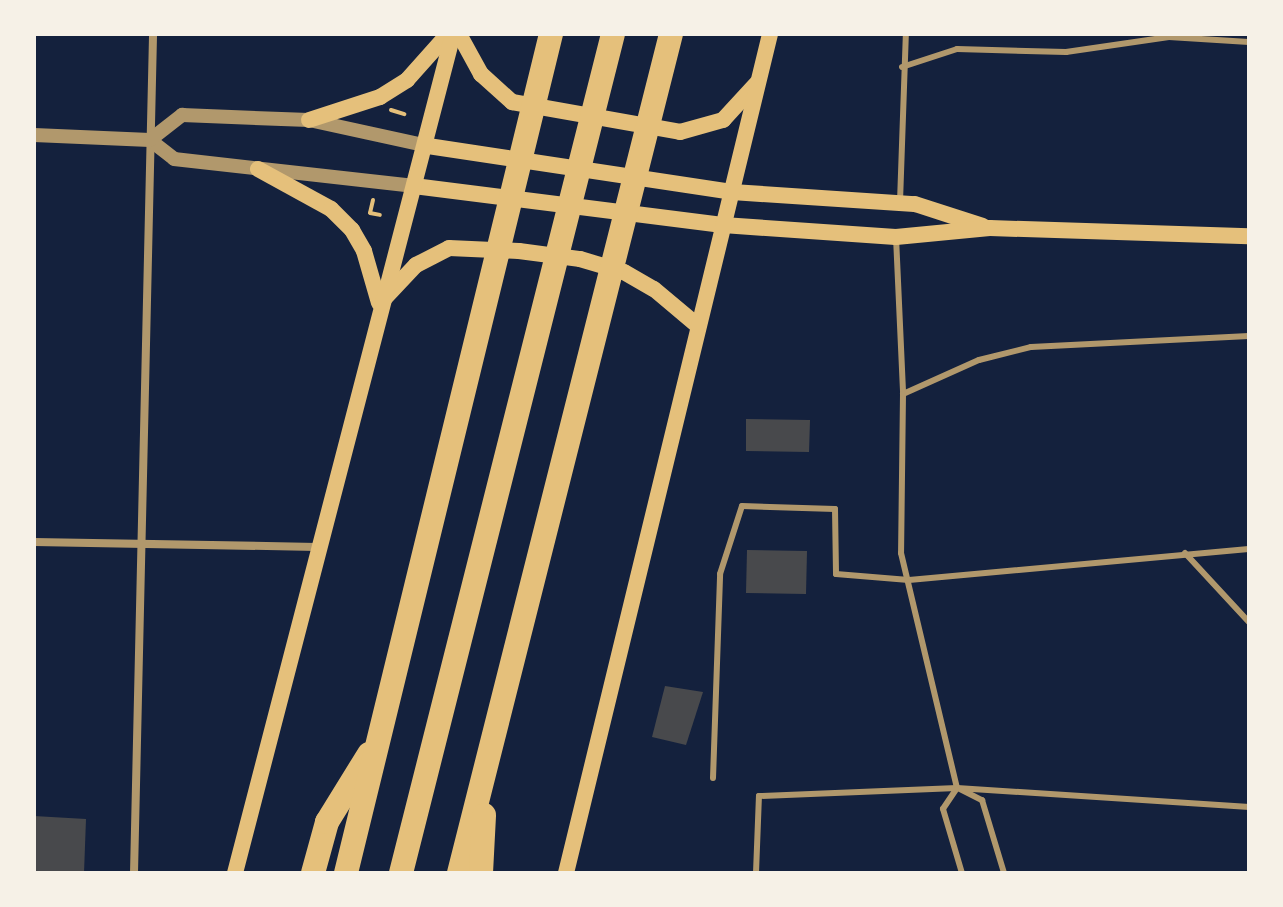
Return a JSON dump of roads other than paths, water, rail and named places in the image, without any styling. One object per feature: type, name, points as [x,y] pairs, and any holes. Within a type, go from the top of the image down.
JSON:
[{"type":"highway","points":[[346,873],[383,732],[550,34]]},
{"type":"highway","points":[[401,873],[612,37]]},
{"type":"highway","points":[[459,873],[487,747],[595,341],[669,41]]},
{"type":"highway","points":[[313,873],[327,822],[383,732]]},
{"type":"highway","points":[[481,873],[487,747]]},
{"type":"main road","points":[[454,34],[481,74],[512,102],[680,132],[723,120],[759,80]]},
{"type":"main road","points":[[309,120],[380,97],[407,80],[454,34]]},
{"type":"main road","points":[[235,873],[379,305],[428,146],[454,34]]},
{"type":"main road","points":[[566,873],[770,34]]},
{"type":"main road","points":[[428,146],[732,192],[900,203],[990,228]]},
{"type":"main road","points":[[258,169],[331,209],[352,230],[364,251],[379,305]]},
{"type":"main road","points":[[414,186],[723,225],[896,237],[990,228],[1249,236]]},
{"type":"main road","points":[[379,305],[416,265],[449,248],[519,251],[580,259],[624,272],[654,289],[698,326]]},
{"type":"street","points":[[134,873],[153,34]]},
{"type":"street","points":[[150,140],[182,115],[309,120],[428,146]]},
{"type":"street","points":[[34,135],[150,140],[174,159],[414,186]]},
{"type":"street","points":[[34,542],[317,547]]},
{"type":"lane","points":[[900,203],[902,67],[906,34]]},
{"type":"lane","points":[[902,67],[957,49],[1066,52],[1169,35],[1249,42]]},
{"type":"lane","points":[[896,237],[903,394],[901,553],[957,788],[943,809],[962,873]]},
{"type":"lane","points":[[903,394],[979,360],[1031,347],[1249,336]]},
{"type":"lane","points":[[713,778],[720,574],[742,506],[835,509],[836,574],[909,580],[1249,549]]},
{"type":"lane","points":[[1185,553],[1249,622]]},
{"type":"lane","points":[[957,788],[982,800],[1004,873]]},
{"type":"lane","points":[[756,873],[759,796],[957,788],[1249,807]]}]
